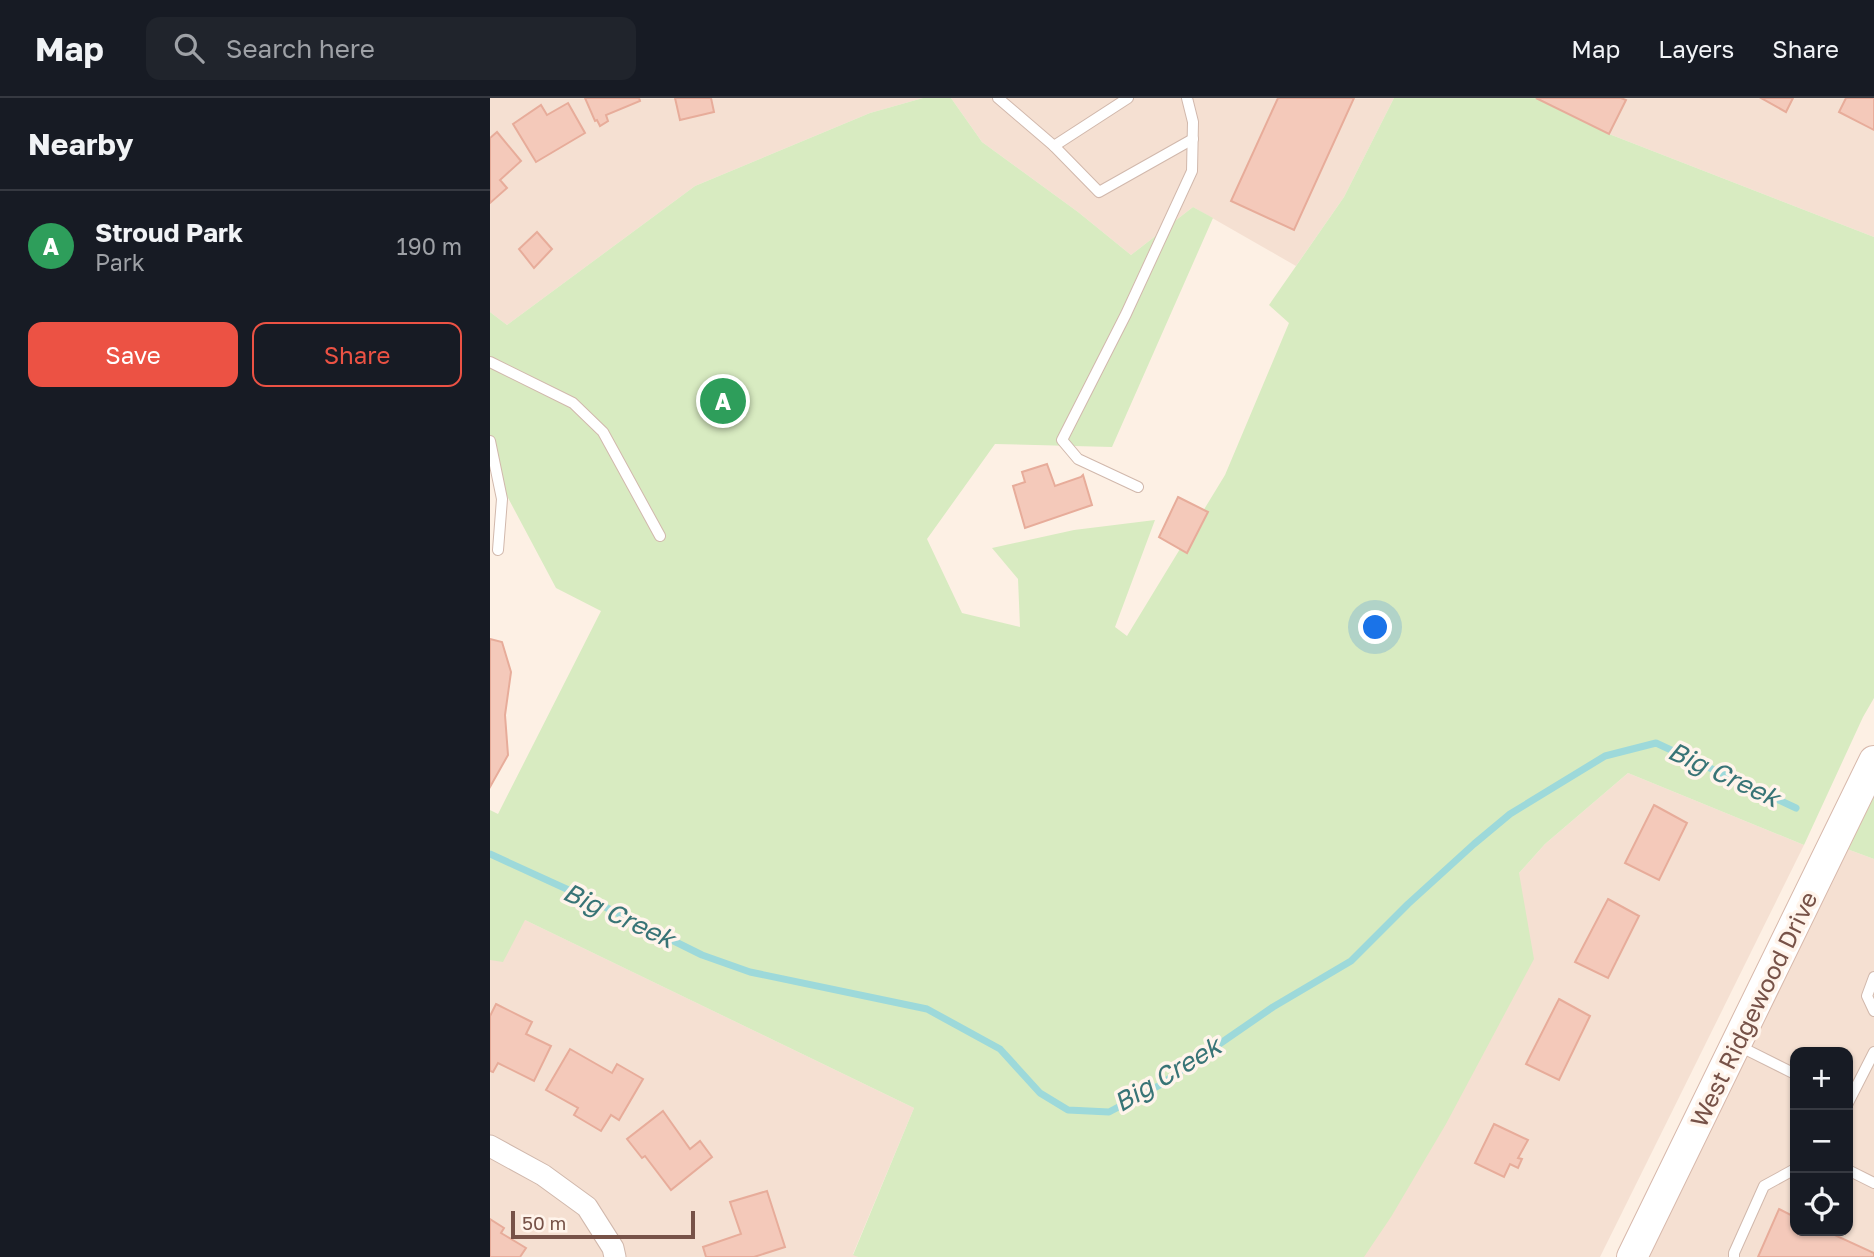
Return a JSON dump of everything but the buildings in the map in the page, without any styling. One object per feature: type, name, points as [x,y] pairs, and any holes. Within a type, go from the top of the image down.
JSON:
[{"type":"main road","name":"West Ridgewood Drive","points":[[1632,1257],[1874,761]]},
{"type":"street","points":[[490,1146],[543,1175],[587,1207],[613,1248],[615,1257]]},
{"type":"lane","points":[[998,98],[1054,146],[1099,192],[1193,139]]},
{"type":"lane","points":[[1054,146],[1128,98]]},
{"type":"lane","points":[[1138,487],[1078,459],[1062,440],[1126,314],[1192,170],[1194,122],[1187,98]]},
{"type":"lane","points":[[490,362],[573,403],[603,432],[660,536]]},
{"type":"lane","points":[[490,440],[502,499],[498,550]]},
{"type":"lane","points":[[1874,977],[1867,996],[1874,1011]]},
{"type":"lane","points":[[1736,1044],[1790,1071]]},
{"type":"lane","points":[[1853,1092],[1874,1052]]},
{"type":"lane","points":[[1734,1257],[1764,1185],[1790,1172]]},
{"type":"lane","points":[[1853,1172],[1874,1183]]},
{"type":"shaded area","points":[[490,98],[923,98],[870,113],[695,186],[507,325],[490,312]]},
{"type":"shaded area","points":[[951,98],[1394,98],[1344,197],[1296,266],[1193,207],[1131,255],[1078,212],[982,142]]},
{"type":"shaded area","points":[[1536,98],[1874,98],[1874,237],[1609,134]]},
{"type":"shaded area","points":[[1628,773],[1804,845],[1600,1257],[1174,1257],[1545,844]]},
{"type":"shaded area","points":[[1847,849],[1874,859],[1874,1257],[1647,1257]]},
{"type":"shaded area","points":[[490,903],[914,1108],[853,1254],[858,1257],[490,1257]]},
{"type":"green space","points":[[923,98],[951,98],[982,142],[1078,212],[1131,255],[1193,207],[1213,218],[1112,447],[995,444],[927,539],[962,613],[1020,627],[1018,579],[992,548],[1074,530],[1155,520],[1115,627],[1127,636],[1225,475],[1289,323],[1269,305],[1344,197],[1394,98],[1536,98],[1609,134],[1874,237],[1874,698],[1804,845],[1628,773],[1545,844],[1519,873],[1534,959],[1446,1124],[1364,1257],[858,1257],[853,1255],[914,1108],[525,920],[503,962],[490,960],[490,810],[498,814],[601,611],[556,588],[490,464],[490,312],[507,325],[695,186],[870,113]]},
{"type":"green space","points":[[1874,796],[1874,859],[1847,849]]},
{"type":"waterway","name":"Big Creek","points":[[490,854],[702,955],[750,972],[927,1009],[1000,1049],[1040,1093],[1068,1110],[1109,1112],[1160,1085],[1273,1007],[1351,961],[1408,904],[1510,814],[1605,756],[1656,743],[1796,808]]},
{"type":"place","name":"Stroud Park","points":[[723,401]]}]
